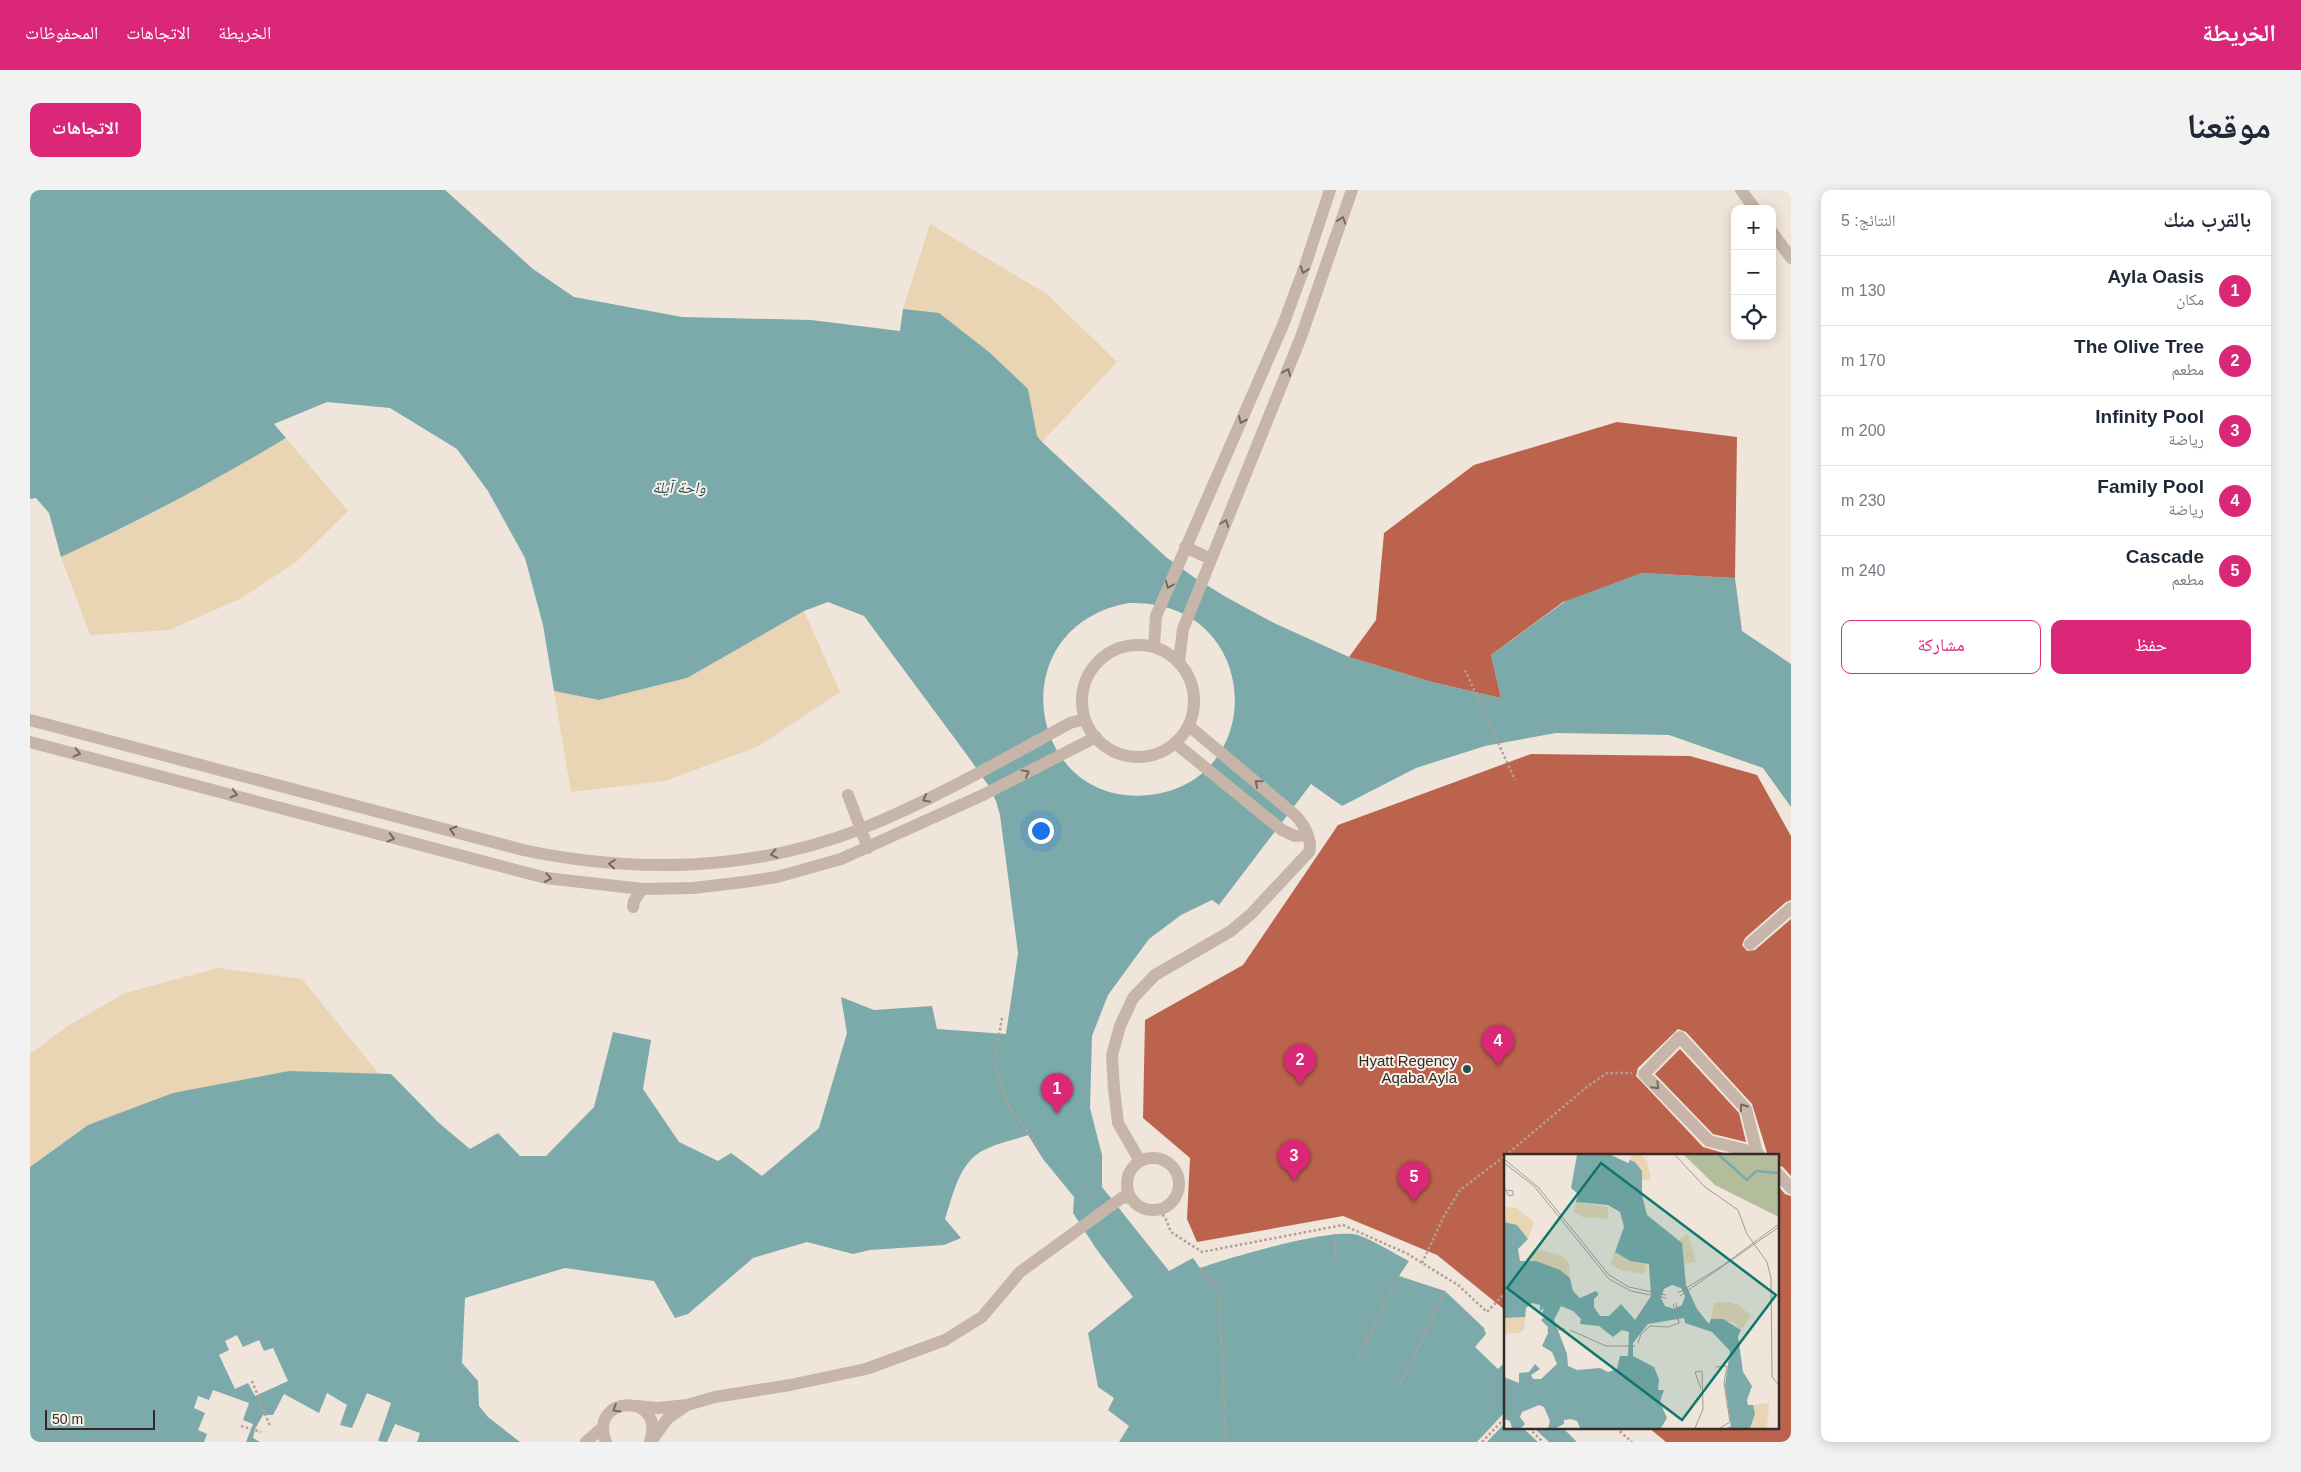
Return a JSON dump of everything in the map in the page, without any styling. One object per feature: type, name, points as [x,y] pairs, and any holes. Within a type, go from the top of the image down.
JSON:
[{"type":"street","points":[[1154,646],[1156,616],[1283,325],[1330,190]]},
{"type":"street","points":[[1179,661],[1183,629],[1208,563],[1301,337],[1352,190]]},
{"type":"street","points":[[1741,190],[1752,205]]},
{"type":"street","points":[[1776,237],[1791,258]]},
{"type":"street","points":[[1184,551],[1208,563]]},
{"type":"street","points":[[1139,644],[1154,646],[1179,661],[1189,675],[1194,692],[1194,709],[1189,726],[1175,743],[1156,754],[1134,757],[1113,751],[1090,740],[1082,704],[1083,689],[1088,675],[1098,662],[1110,652],[1123,646],[1139,644]]},
{"type":"street","points":[[30,720],[514,847],[596,863],[646,866],[716,863],[796,850],[862,828],[970,778],[1070,723],[1085,719]]},
{"type":"street","points":[[1140,1161],[1118,1123],[1112,1055],[1120,1026],[1133,998],[1155,975],[1231,931],[1251,914],[1309,852],[1311,846],[1304,825],[1295,814],[1189,726]]},
{"type":"street","points":[[30,742],[546,878],[642,889],[693,888],[777,877],[841,859],[983,795],[1090,740]]},
{"type":"street","points":[[1175,743],[1282,830],[1295,836],[1306,835]]},
{"type":"street","points":[[848,796],[862,828],[868,848]]},
{"type":"street","points":[[633,907],[642,889]]},
{"type":"street","points":[[1750,944],[1791,908]]},
{"type":"street","points":[[1680,1037],[1746,1109],[1759,1154],[1708,1141],[1644,1074],[1680,1037]]},
{"type":"street","points":[[1149,1157],[1169,1162],[1176,1170],[1180,1179],[1179,1190],[1175,1199],[1159,1211],[1142,1208],[1127,1197],[1127,1177],[1132,1168],[1140,1161],[1149,1157]]},
{"type":"street","points":[[1778,1175],[1791,1188]]},
{"type":"street","points":[[586,1442],[603,1427],[609,1413],[614,1408],[629,1404],[658,1408],[687,1405],[715,1397],[790,1386],[866,1369],[945,1340],[982,1317],[1020,1272],[1080,1226],[1127,1197]]},
{"type":"street","points":[[650,1442],[668,1418],[687,1405]]},
{"type":"street","points":[[637,1406],[646,1412],[652,1421],[653,1432],[650,1442]]},
{"type":"street","points":[[603,1427],[606,1442]]},
{"type":"path","points":[[1465,670],[1515,780]]},
{"type":"path","points":[[1002,1018],[994,1062],[1007,1104],[1039,1148]]},
{"type":"path","points":[[1507,1154],[1606,1073],[1644,1074]]},
{"type":"path","points":[[1422,1263],[1445,1214],[1460,1190],[1504,1157]]},
{"type":"path","points":[[1159,1211],[1165,1217],[1171,1232],[1202,1252],[1343,1225],[1422,1263],[1458,1285],[1487,1312],[1504,1296]]},
{"type":"path","points":[[1335,1234],[1336,1265]]},
{"type":"path","points":[[1200,1268],[1219,1291],[1226,1442]]},
{"type":"path","points":[[1356,1362],[1399,1276]]},
{"type":"path","points":[[1401,1384],[1445,1291]]},
{"type":"path","points":[[252,1381],[270,1426]]},
{"type":"path","points":[[1482,1442],[1504,1419]]},
{"type":"path","points":[[242,1426],[261,1432]]},
{"type":"path","points":[[1531,1430],[1543,1442]]},
{"type":"path","points":[[1618,1430],[1632,1442]]},
{"type":"sand","points":[[930,224],[1047,294],[1117,362],[1042,442],[1037,436],[1028,389],[903,309]]},
{"type":"sand","points":[[286,438],[348,511],[296,562],[240,599],[169,630],[90,635],[61,557],[175,500]]},
{"type":"sand","points":[[804,611],[840,692],[759,746],[665,781],[571,792],[554,691],[599,700],[687,678]]},
{"type":"sand","points":[[218,968],[302,979],[379,1074],[289,1071],[88,1125],[30,1167],[30,1054],[66,1027],[125,993]]},
{"type":"water","name":"واحة آيلة","points":[[30,190],[445,190],[533,269],[574,297],[682,317],[811,320],[900,331],[903,309],[939,313],[989,352],[1028,389],[1037,436],[1166,557],[1226,597],[1274,623],[1349,657],[1432,682],[1501,698],[1491,655],[1567,600],[1642,573],[1735,578],[1742,631],[1791,664],[1791,807],[1763,768],[1669,735],[1556,733],[1485,746],[1416,768],[1342,806],[1311,784],[1219,905],[1212,900],[1181,915],[1149,939],[1108,995],[1092,1036],[1090,1108],[1102,1155],[1102,1187],[1169,1271],[1193,1258],[1200,1268],[1255,1251],[1304,1239],[1326,1235],[1358,1235],[1409,1261],[1399,1276],[1445,1291],[1484,1328],[1486,1334],[1475,1347],[1498,1369],[1504,1363],[1504,1430],[1565,1430],[1577,1442],[1119,1442],[1129,1426],[1108,1410],[1114,1398],[1098,1387],[1088,1333],[1133,1297],[1097,1250],[1073,1213],[1074,1197],[1043,1159],[1028,1135],[984,1150],[968,1162],[958,1180],[945,1219],[961,1238],[944,1245],[870,1250],[853,1254],[807,1242],[753,1258],[688,1314],[675,1318],[654,1281],[565,1268],[465,1298],[462,1363],[478,1381],[479,1406],[488,1417],[520,1442],[417,1442],[420,1433],[395,1424],[387,1442],[378,1441],[391,1403],[367,1393],[352,1428],[340,1425],[347,1405],[327,1393],[319,1413],[284,1394],[273,1415],[263,1415],[255,1429],[253,1438],[260,1442],[246,1442],[253,1424],[243,1420],[249,1403],[213,1390],[209,1400],[198,1396],[194,1408],[205,1413],[198,1430],[207,1434],[204,1442],[30,1442],[30,1167],[88,1125],[173,1093],[289,1071],[391,1074],[439,1123],[470,1149],[498,1133],[520,1156],[546,1156],[594,1107],[613,1032],[651,1040],[643,1089],[679,1142],[718,1161],[731,1153],[762,1176],[819,1128],[847,1033],[841,997],[874,1010],[932,1006],[937,1029],[1006,1034],[1018,953],[1000,815],[996,801],[988,785],[967,755],[864,616],[828,602],[804,611],[687,678],[599,700],[554,691],[543,625],[525,558],[488,491],[457,449],[390,408],[327,402],[274,424],[286,438],[175,500],[61,557],[49,513],[36,498],[30,499]],"holes":[[[1129,603],[1173,610],[1206,629],[1226,659],[1235,693],[1231,727],[1216,759],[1188,783],[1149,795],[1108,791],[1076,774],[1055,746],[1044,712],[1046,677],[1060,645],[1087,618]],[[237,1335],[243,1347],[259,1340],[264,1351],[273,1348],[288,1381],[255,1396],[248,1383],[235,1389],[219,1355],[229,1350],[225,1341]]]},
{"type":"pier","points":[[1504,1413],[1504,1424],[1487,1442],[1477,1442]]},
{"type":"pier","points":[[1525,1430],[1536,1430],[1549,1442],[1538,1442]]},
{"type":"building","points":[[1617,422],[1737,437],[1735,578],[1642,573],[1563,602],[1491,655],[1501,698],[1432,682],[1349,657],[1376,620],[1384,533],[1474,465]]},
{"type":"building","name":"Hyatt Regency Aqaba Ayla","points":[[1531,754],[1690,756],[1757,775],[1791,836],[1791,900],[1786,902],[1745,938],[1742,945],[1747,951],[1755,950],[1791,919],[1791,1176],[1783,1167],[1778,1165],[1778,1154],[1767,1154],[1752,1104],[1686,1032],[1678,1029],[1638,1068],[1636,1076],[1703,1147],[1727,1154],[1504,1154],[1504,1309],[1437,1255],[1343,1216],[1197,1242],[1187,1219],[1190,1158],[1143,1118],[1145,1020],[1243,965],[1338,825]]},
{"type":"building","points":[[1680,1049],[1739,1113],[1746,1142],[1713,1134],[1655,1074]]},
{"type":"building","points":[[1778,1186],[1785,1194],[1791,1196],[1791,1442],[1666,1442],[1651,1430],[1778,1430]]},
{"type":"place","name":"Family Pool","points":[[1498,1066]]},
{"type":"place","name":"Hyatt Regency Aqaba Ayla","points":[[1467,1069]]},
{"type":"place","name":"The Olive Tree","points":[[1300,1085]]},
{"type":"place","name":"Ayla Oasis","points":[[1057,1114]]},
{"type":"place","name":"Infinity Pool","points":[[1294,1181]]},
{"type":"place","name":"Cascade","points":[[1414,1202]]}]
